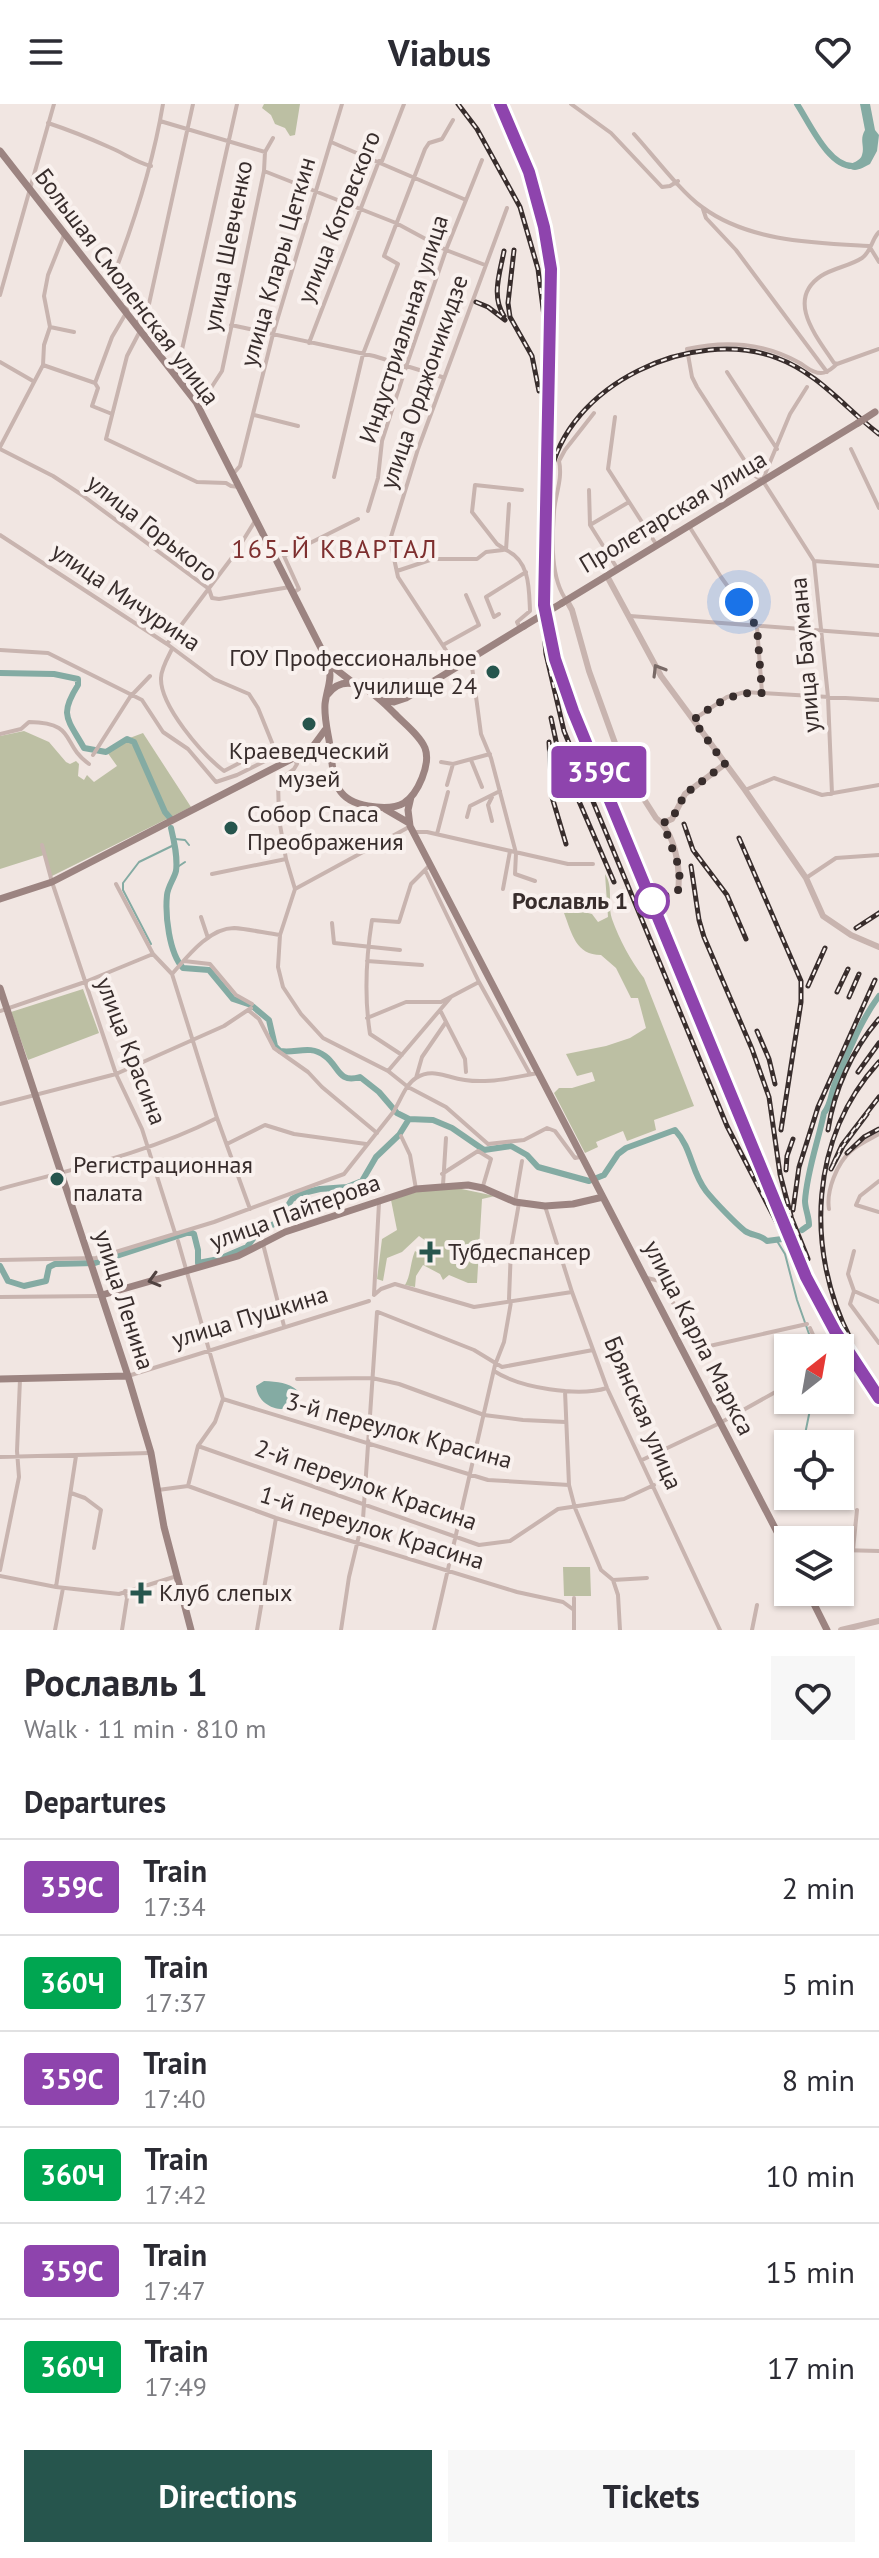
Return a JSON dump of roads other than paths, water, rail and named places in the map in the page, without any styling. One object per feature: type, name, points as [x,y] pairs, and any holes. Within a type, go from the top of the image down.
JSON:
[{"type":"main road","name":"Большая Смоленская улица","points":[[0,151],[3,161],[196,402],[328,662],[331,680],[328,694]]},
{"type":"main road","name":"Пролетарская улица","points":[[406,698],[877,411]]},
{"type":"main road","name":"Большая Смоленская улица","points":[[328,662],[356,684]]},
{"type":"main road","points":[[406,698],[394,702],[356,684],[338,684],[328,694],[325,706],[336,783],[343,796],[354,803],[398,815],[411,827]]},
{"type":"main road","points":[[381,698],[420,741],[427,757],[425,770],[408,810],[411,827],[428,868],[534,1074],[581,1156]]},
{"type":"main road","points":[[403,722],[400,708],[406,698]]},
{"type":"main road","points":[[0,899],[52,882],[294,758],[311,749],[326,728]]},
{"type":"main road","points":[[311,749],[323,750],[332,762]]},
{"type":"main road","points":[[379,808],[398,805],[412,795]]},
{"type":"main road","name":"улица Ленина","points":[[0,988],[4,1010],[37,1095],[151,1453],[191,1630]]},
{"type":"main road","name":"улица Карла Маркса","points":[[581,1156],[774,1527]]},
{"type":"main road","name":"улица Пайтерова","points":[[102,1295],[238,1256],[285,1232],[416,1189],[468,1185],[517,1202],[545,1206],[603,1197]]},
{"type":"main road","name":"улица Пушкина","points":[[0,1379],[128,1376]]},
{"type":"main road","points":[[815,1606],[827,1630]]},
{"type":"street","points":[[0,295],[54,104]]},
{"type":"street","points":[[95,383],[112,337],[129,308],[113,277],[133,227],[151,166],[163,104]]},
{"type":"street","points":[[193,104],[147,313],[137,328],[127,356],[106,439],[197,482],[226,483],[239,487]]},
{"type":"street","points":[[173,370],[179,363],[237,104]]},
{"type":"street","name":"улица Клары Цеткин","points":[[233,474],[240,466],[273,334],[342,104]]},
{"type":"street","name":"улица Котовского","points":[[309,343],[359,209],[404,104]]},
{"type":"street","points":[[571,104],[611,133],[662,187],[678,181]]},
{"type":"street","points":[[334,477],[363,354],[398,264],[384,256],[429,143],[442,139],[453,120]]},
{"type":"street","points":[[160,121],[265,152]]},
{"type":"street","points":[[48,123],[109,146],[137,163],[151,166]]},
{"type":"street","points":[[634,134],[702,207],[736,225],[774,237],[871,248]]},
{"type":"street","name":"улица Шевченко","points":[[196,402],[217,380],[264,171],[265,152],[273,138]]},
{"type":"street","points":[[331,142],[466,200]]},
{"type":"street","name":"Индустриальная улица","points":[[368,511],[378,478],[382,441],[406,367],[446,250],[482,160]]},
{"type":"street","points":[[264,171],[396,223],[446,250],[485,265]]},
{"type":"street","points":[[702,207],[706,218],[736,250],[827,372],[837,364],[879,349]]},
{"type":"street","name":"улица Орджоникидзе","points":[[397,571],[391,550],[394,522],[443,377],[507,208]]},
{"type":"street","points":[[837,364],[808,325],[805,297],[822,275],[861,258],[871,248],[879,232]]},
{"type":"street","points":[[0,448],[43,365],[44,345],[50,327],[44,296],[48,275],[64,235]]},
{"type":"street","points":[[871,248],[879,262]]},
{"type":"street","points":[[0,260],[9,264]]},
{"type":"street","points":[[231,325],[363,354],[443,377]]},
{"type":"street","points":[[50,327],[74,332]]},
{"type":"street","name":"улица Баумана","points":[[827,372],[810,371],[770,349],[744,344],[708,344],[687,349],[697,387],[814,561],[828,697],[832,794]]},
{"type":"street","points":[[0,362],[33,381]]},
{"type":"street","points":[[43,365],[95,383],[98,388],[92,406],[112,414]]},
{"type":"street","points":[[727,372],[777,449]]},
{"type":"street","points":[[763,481],[790,414],[807,387]]},
{"type":"street","points":[[594,413],[559,461],[561,471],[554,510],[554,556],[559,591],[572,610],[589,671],[624,768],[656,818],[663,823],[680,870],[678,891]]},
{"type":"street","points":[[254,415],[298,426]]},
{"type":"street","points":[[615,417],[608,469],[657,547]]},
{"type":"street","name":"улица Горького","points":[[0,448],[82,495],[209,589],[212,598],[292,590]]},
{"type":"street","points":[[851,449],[879,508]]},
{"type":"street","points":[[522,490],[475,485],[472,512],[497,544],[520,560],[526,572],[530,611],[517,622],[522,627]]},
{"type":"street","points":[[589,490],[590,525],[618,570]]},
{"type":"street","points":[[590,525],[629,502]]},
{"type":"street","points":[[506,550],[509,504]]},
{"type":"street","points":[[167,644],[256,519]]},
{"type":"street","points":[[292,590],[299,589],[284,556],[358,519]]},
{"type":"street","points":[[689,526],[757,627],[762,693]]},
{"type":"street","name":"улица Мичурина","points":[[0,535],[173,648],[214,679],[251,697],[283,763]]},
{"type":"street","points":[[457,667],[403,586],[397,571],[433,559],[477,559],[486,552],[506,550]]},
{"type":"street","points":[[814,561],[879,566]]},
{"type":"street","points":[[499,614],[494,617],[486,597],[526,572]]},
{"type":"street","points":[[607,576],[661,676],[806,878],[823,916],[851,935],[879,947]]},
{"type":"street","points":[[443,645],[479,625],[466,595]]},
{"type":"street","points":[[197,605],[212,598]]},
{"type":"street","points":[[630,616],[879,635]]},
{"type":"street","points":[[173,648],[161,677],[164,696],[167,705],[195,740],[224,771],[253,756],[266,761]]},
{"type":"street","points":[[0,650],[48,653],[142,700],[163,732],[188,749],[216,782],[277,755]]},
{"type":"street","points":[[471,659],[481,734],[500,791],[515,874],[535,881]]},
{"type":"street","points":[[93,755],[131,696],[150,676]]},
{"type":"street","points":[[693,720],[727,697],[745,692],[879,700]]},
{"type":"street","points":[[0,734],[21,729],[29,722],[55,725],[89,764]]},
{"type":"street","points":[[441,762],[453,764],[490,754]]},
{"type":"street","points":[[294,758],[297,764],[294,769],[278,781],[279,819],[295,889],[280,935],[278,967],[283,987],[301,1014],[323,1038],[388,1071],[408,1087],[446,1107],[488,1144],[524,1140],[547,1128],[555,1131],[575,1158],[581,1156]]},
{"type":"street","points":[[471,760],[482,787]]},
{"type":"street","points":[[447,785],[453,764]]},
{"type":"street","points":[[663,823],[672,819],[685,794],[725,764]]},
{"type":"street","points":[[745,790],[774,778],[814,793],[832,794],[879,785]]},
{"type":"street","points":[[467,817],[470,806],[500,791]]},
{"type":"street","points":[[437,834],[448,792]]},
{"type":"street","points":[[492,821],[488,805],[493,795]]},
{"type":"street","points":[[295,889],[411,827],[568,864],[593,864]]},
{"type":"street","name":"улица Красина","points":[[42,845],[116,1074],[148,1147],[175,1233]]},
{"type":"street","points":[[503,889],[513,852]]},
{"type":"street","points":[[806,878],[836,858],[879,855]]},
{"type":"street","points":[[212,874],[286,859]]},
{"type":"street","points":[[402,1055],[370,1034],[367,1018],[368,945],[372,920],[399,922],[411,884],[428,868],[479,982],[534,1074],[517,1079],[466,1079],[452,1078],[437,1071],[416,1078]]},
{"type":"street","points":[[116,884],[153,954],[172,974],[217,1118],[250,1209]]},
{"type":"street","points":[[201,917],[208,938]]},
{"type":"street","points":[[332,923],[334,943],[400,950]]},
{"type":"street","points":[[172,974],[208,938],[222,930],[232,928],[280,935]]},
{"type":"street","points":[[4,1010],[153,954]]},
{"type":"street","points":[[184,961],[210,964],[259,1019],[274,1048],[308,1072],[377,1133]]},
{"type":"street","points":[[367,961],[422,965]]},
{"type":"street","points":[[367,1018],[406,1002],[441,1002],[479,982]]},
{"type":"street","points":[[388,1071],[452,996]]},
{"type":"street","points":[[0,1104],[116,1074],[224,1026],[250,1008]]},
{"type":"street","points":[[441,1011],[465,1059],[466,1072]]},
{"type":"street","points":[[0,1260],[90,1261],[250,1209],[344,1174],[416,1078],[422,1057],[446,1022]]},
{"type":"street","points":[[0,1189],[183,1136],[217,1118]]},
{"type":"street","points":[[227,1144],[265,1125],[294,1134],[367,1144]]},
{"type":"street","points":[[829,1209],[834,1177],[850,1152],[879,1134]]},
{"type":"street","points":[[401,1136],[410,1155],[416,1189]]},
{"type":"street","points":[[443,1185],[446,1138]]},
{"type":"street","points":[[442,1174],[478,1151],[491,1159],[483,1188]]},
{"type":"street","points":[[434,1630],[494,1368],[504,1342],[511,1302],[511,1248],[522,1161]]},
{"type":"street","points":[[879,1181],[860,1196],[856,1205],[879,1212]]},
{"type":"street","points":[[374,1295],[379,1202]]},
{"type":"street","name":"Брянская улица","points":[[545,1206],[607,1388],[720,1630]]},
{"type":"street","points":[[178,1241],[223,1399],[215,1422],[198,1446],[188,1486]]},
{"type":"street","points":[[263,1244],[284,1326]]},
{"type":"street","points":[[854,1251],[848,1274],[854,1291],[850,1304],[879,1343]]},
{"type":"street","points":[[644,1277],[660,1281],[696,1341],[705,1347],[808,1326],[812,1334]]},
{"type":"street","points":[[572,1292],[474,1307],[395,1284],[381,1289],[369,1301],[377,1312],[474,1350],[494,1368],[521,1384],[565,1391],[590,1392],[607,1388]]},
{"type":"street","points":[[854,1291],[879,1302]]},
{"type":"street","name":"улица Пайтерова","points":[[0,1297],[102,1295]]},
{"type":"street","name":"улица Пушкина","points":[[128,1376],[369,1301]]},
{"type":"street","points":[[341,1630],[356,1541],[363,1519],[377,1312]]},
{"type":"street","points":[[494,1368],[593,1350]]},
{"type":"street","points":[[297,1379],[372,1378],[399,1384],[484,1415],[565,1422]]},
{"type":"street","points":[[20,1379],[19,1477],[0,1573],[60,1588],[119,1594],[177,1576]]},
{"type":"street","points":[[565,1391],[569,1485],[575,1508],[601,1570],[613,1580],[618,1595],[620,1630]]},
{"type":"street","points":[[642,1460],[720,1423],[774,1393]]},
{"type":"street","name":"3-й переулок Красина","points":[[223,1399],[488,1480],[569,1485]]},
{"type":"street","name":"2-й переулок Красина","points":[[198,1446],[479,1545],[510,1541],[558,1509],[624,1499],[654,1485]]},
{"type":"street","points":[[0,1457],[151,1453]]},
{"type":"street","points":[[55,1630],[76,1456]]},
{"type":"street","name":"1-й переулок Красина","points":[[158,1490],[188,1486],[276,1518],[517,1592],[563,1602],[574,1610]]},
{"type":"street","points":[[71,1493],[85,1498],[101,1510],[94,1548]]},
{"type":"street","points":[[854,1540],[857,1510]]},
{"type":"street","points":[[257,1630],[276,1518]]},
{"type":"street","points":[[854,1550],[879,1551]]},
{"type":"street","points":[[613,1580],[647,1578]]},
{"type":"street","points":[[122,1630],[127,1598],[125,1591]]},
{"type":"street","points":[[574,1598],[574,1630]]},
{"type":"street","points":[[752,1630],[757,1605]]},
{"type":"street","points":[[841,1630],[879,1621]]},
{"type":"water","points":[[860,104],[870,104],[875,130],[879,135],[877,151],[870,164],[855,170],[847,166],[860,159],[863,152],[865,130]]},
{"type":"water","points":[[264,1381],[294,1388],[298,1391],[298,1405],[285,1409],[271,1407],[261,1399],[256,1386]]},
{"type":"waterway","points":[[797,104],[828,152],[845,165],[854,166]]},
{"type":"waterway","points":[[0,673],[54,674],[78,679],[67,710],[73,730],[84,748],[106,752],[127,739],[134,742],[171,819]]},
{"type":"waterway","points":[[171,828],[176,866],[168,892],[167,913],[174,953],[183,968],[209,970],[233,999],[251,1005],[269,1020],[275,1046],[280,1051],[319,1052],[343,1076],[353,1079],[360,1077],[379,1092],[397,1113],[409,1119],[433,1120],[452,1128],[484,1150],[511,1146],[527,1155],[538,1167],[589,1181],[604,1175],[618,1154],[626,1148],[675,1130],[685,1144],[701,1184],[725,1212],[748,1233],[767,1241],[782,1239]]},
{"type":"waterway","points":[[175,839],[185,840],[189,845]]},
{"type":"waterway","points":[[151,944],[123,890],[123,883],[139,862],[176,844]]},
{"type":"waterway","points":[[176,868],[185,862]]},
{"type":"waterway","points":[[802,1230],[809,1225],[806,1190],[824,1113],[855,1038],[879,996]]},
{"type":"waterway","points":[[0,1266],[8,1281],[24,1286],[46,1281],[49,1267],[55,1264],[95,1263],[190,1232],[194,1234],[198,1263],[219,1259],[247,1247],[258,1232],[278,1222],[292,1199],[303,1193],[347,1187],[362,1181],[376,1157],[399,1135],[409,1119]]},
{"type":"waterway","points":[[777,1241],[785,1254],[809,1334]]},
{"type":"waterway","points":[[806,1430],[809,1414]]},
{"type":"railway","points":[[458,104],[477,129],[520,207],[538,269],[547,340],[548,383],[540,587],[546,654],[564,731],[727,1126],[820,1306],[879,1398]]},
{"type":"railway","points":[[501,104],[531,177],[545,229],[552,307]]},
{"type":"railway","points":[[514,250],[508,303],[510,317],[532,356],[539,391]]},
{"type":"railway","points":[[504,251],[497,292],[504,316]]},
{"type":"railway","points":[[476,302],[505,320]]},
{"type":"railway","points":[[550,477],[561,444],[581,415],[607,390],[638,371],[673,357],[709,350],[744,350],[792,365],[818,382],[879,434]]},
{"type":"railway","points":[[560,673],[773,1191]]},
{"type":"railway","points":[[551,718],[559,755],[614,882]]},
{"type":"railway","points":[[549,742],[552,797],[566,844]]},
{"type":"railway","points":[[684,824],[693,850],[727,895],[746,939]]},
{"type":"railway","points":[[739,838],[801,981],[801,1002],[781,1130]]},
{"type":"railway","points":[[691,866],[704,937],[769,1097],[780,1174],[791,1216]]},
{"type":"railway","points":[[856,928],[879,913]]},
{"type":"railway","points":[[808,986],[825,948]]},
{"type":"railway","points":[[837,992],[848,969]]},
{"type":"railway","points":[[849,997],[859,974]]},
{"type":"railway","points":[[793,1210],[799,1167],[818,1107],[875,980]]},
{"type":"railway","points":[[828,1130],[846,1071],[860,1044],[879,1019]]},
{"type":"railway","points":[[757,1031],[775,1084]]},
{"type":"railway","points":[[858,1072],[879,1043]]},
{"type":"railway","points":[[848,1334],[835,1304],[826,1268],[821,1231],[822,1195],[828,1159],[839,1124],[856,1092],[879,1062]]},
{"type":"railway","points":[[867,1114],[843,1146],[831,1169],[842,1145],[879,1097]]},
{"type":"railway","points":[[847,1153],[864,1137],[879,1129]]},
{"type":"railway","points":[[786,1170],[793,1139]]},
{"type":"railway","points":[[787,1207],[808,1259]]},
{"type":"train","name":"359С","points":[[500,104],[529,172],[544,227],[553,282],[543,568],[545,618],[555,659],[566,694],[806,1277],[835,1331],[879,1398]]},
{"type":"place","name":"ГОУ Профессиональное училище 24","points":[[493,672]]},
{"type":"place","name":"Краеведческий музей","points":[[309,724]]},
{"type":"place","name":"Собор Спаса Преображения","points":[[231,828]]},
{"type":"place","name":"Рославль 1","points":[[652,901]]},
{"type":"place","name":"Регистрационная палата","points":[[57,1179]]},
{"type":"place","name":"Тубдеспансер","points":[[430,1252]]},
{"type":"place","name":"Клуб слепых","points":[[141,1593]]},
{"type":"district","name":"165-Й КВАРТАЛ","points":[[335,549]]}]
